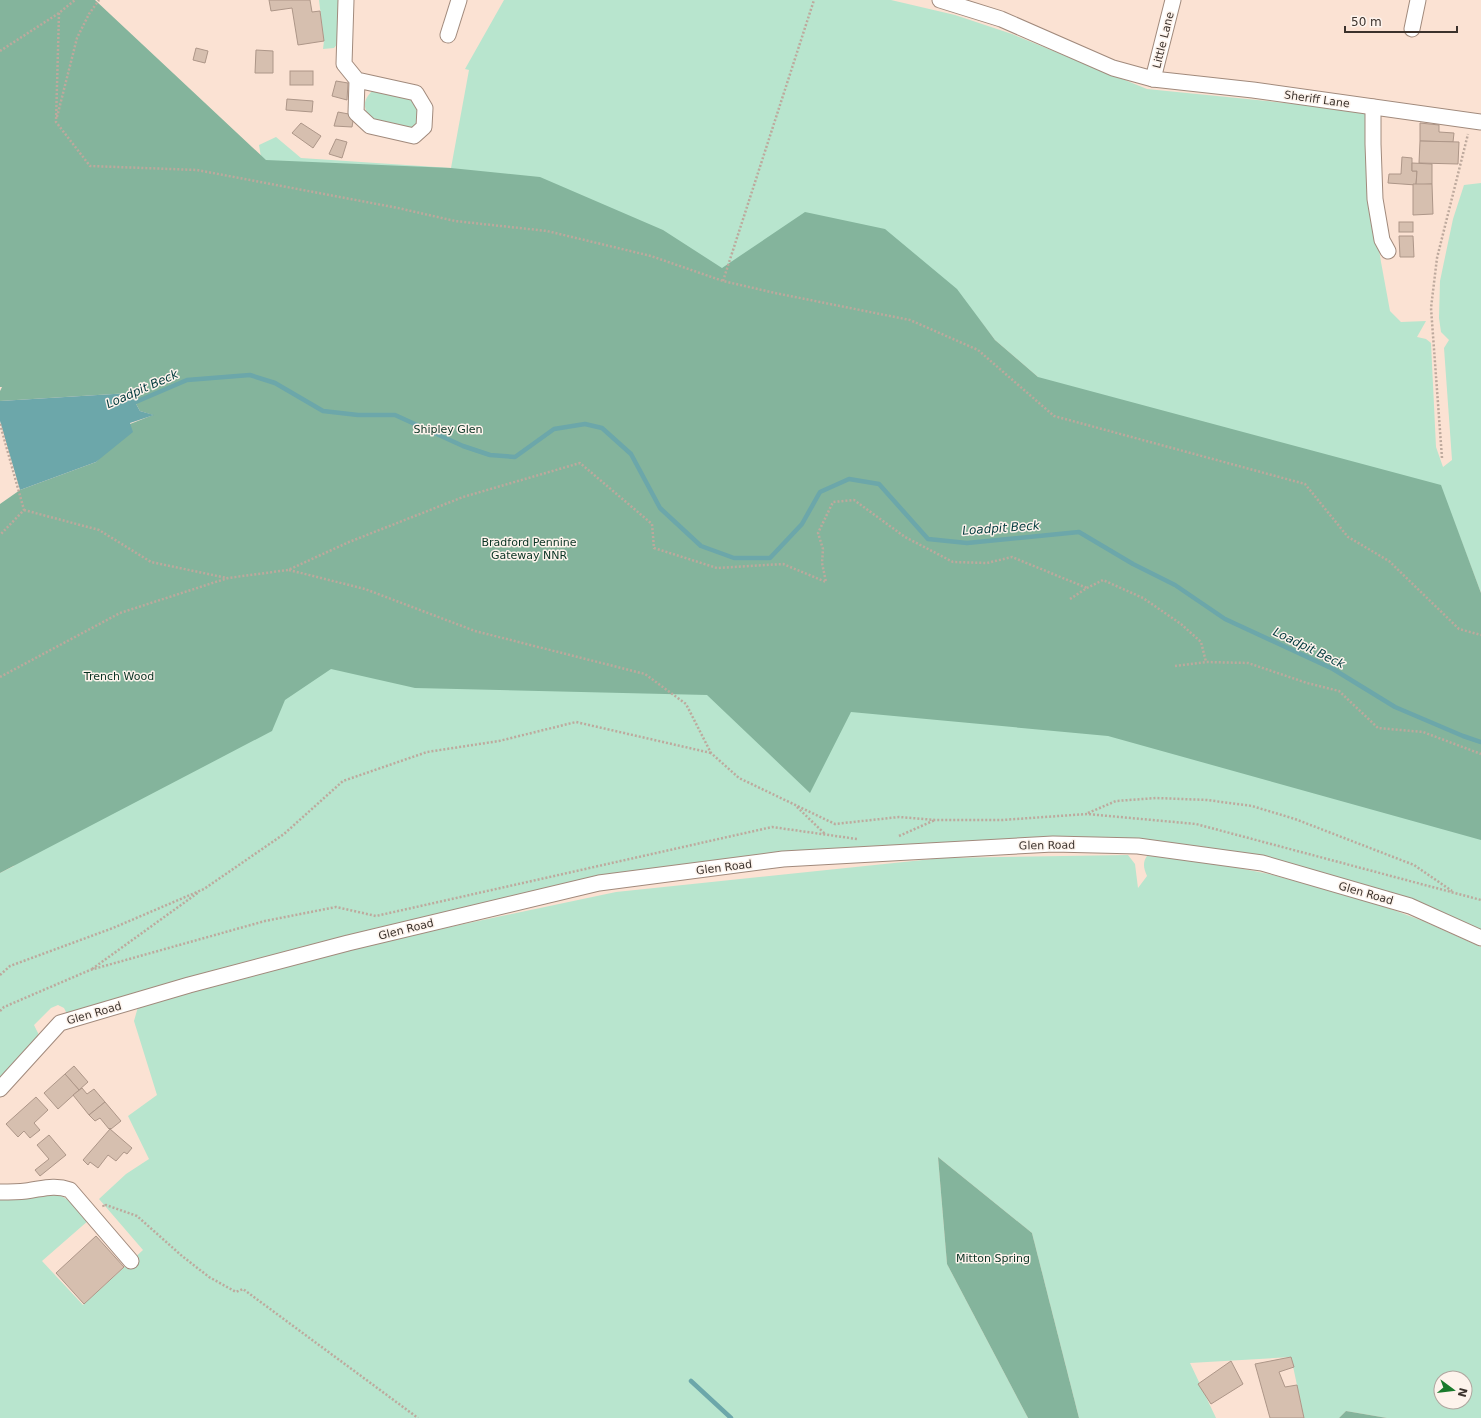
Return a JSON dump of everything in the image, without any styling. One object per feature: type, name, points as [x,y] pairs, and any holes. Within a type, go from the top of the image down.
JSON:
[{"type":"street","points":[[346,0],[344,64],[357,80],[416,93],[425,108],[424,127],[414,136],[370,126],[356,113],[357,80]]},
{"type":"street","points":[[448,36],[459,0]]},
{"type":"street","name":"Sheriff Lane","points":[[940,0],[1001,19],[1113,68],[1153,79],[1253,90],[1476,121]]},
{"type":"street","name":"Little Lane","points":[[1153,79],[1173,0]]},
{"type":"street","points":[[1412,29],[1418,0]]},
{"type":"street","points":[[1373,106],[1375,199],[1382,240],[1388,251]]},
{"type":"street","name":"Glen Road","points":[[0,1089],[60,1023],[189,985],[348,943],[599,883],[783,859],[1053,844],[1138,846],[1262,863],[1410,906],[1481,938]]},
{"type":"street","points":[[0,1192],[20,1192],[50,1186],[62,1187],[70,1190],[131,1261]]},
{"type":"path","points":[[0,51],[59,13],[76,0]]},
{"type":"path","points":[[56,122],[77,38],[89,14],[99,0]]},
{"type":"path","points":[[723,281],[814,0]]},
{"type":"path","points":[[59,13],[56,122],[90,166],[197,170],[398,208],[455,221],[547,231],[651,256],[723,281],[910,320],[978,350],[1054,416],[1305,484],[1348,537],[1389,561],[1459,629],[1481,635]]},
{"type":"path","points":[[1442,458],[1431,308],[1437,258],[1476,121]]},
{"type":"path","points":[[0,424],[24,510]]},
{"type":"path","points":[[0,677],[120,613],[228,578],[288,570],[349,542],[463,497],[580,463],[652,524],[654,548],[717,568],[783,564],[826,582],[822,563],[823,549],[818,532],[833,502],[854,500],[904,537],[953,562],[987,563],[1012,557],[1087,588]]},
{"type":"path","points":[[0,535],[24,510]]},
{"type":"path","points":[[24,510],[99,530],[151,562],[228,578]]},
{"type":"path","points":[[288,570],[365,588],[476,631],[645,674],[686,704],[711,753],[739,778],[835,824],[899,817],[935,820],[901,836],[895,837]]},
{"type":"path","points":[[1070,599],[1103,580],[1143,598],[1181,624],[1201,642],[1206,662]]},
{"type":"path","points":[[1175,666],[1206,662],[1248,663],[1307,683],[1339,691],[1378,728],[1423,732],[1481,754]]},
{"type":"path","points":[[90,970],[284,834],[343,781],[427,752],[500,741],[576,722],[711,753]]},
{"type":"path","points":[[1087,814],[1116,801],[1156,798],[1207,800],[1252,806],[1294,819],[1414,865],[1454,893]]},
{"type":"path","points":[[795,805],[825,834]]},
{"type":"path","points":[[0,1011],[4,1007],[90,970],[265,920],[336,907],[376,916],[772,827],[862,840]]},
{"type":"path","points":[[0,975],[10,966],[113,928],[204,889]]},
{"type":"path","points":[[105,1206],[106,1205],[137,1216],[182,1256],[209,1277],[236,1292],[243,1289],[418,1418]]},
{"type":"green space","name":"Shipley Glen","points":[[0,0],[95,0],[266,160],[451,168],[540,177],[663,230],[722,268],[805,212],[885,229],[957,289],[995,340],[1038,377],[1441,485],[1481,593],[1481,840],[1108,736],[851,712],[810,793],[707,695],[415,688],[331,669],[285,700],[272,731],[0,873],[0,504],[20,490],[96,462],[130,424],[153,415],[140,411],[130,393],[0,401],[0,391],[2,387],[0,387]]},
{"type":"green space","points":[[319,0],[343,0],[339,42],[334,48],[323,49],[324,41]]},
{"type":"green space","name":"Bradford Pennine Gateway NNR","points":[[504,0],[891,0],[955,15],[1012,34],[1147,89],[1365,111],[1369,117],[1368,179],[1390,311],[1401,322],[1426,321],[1417,337],[1426,339],[1431,343],[1436,447],[1443,467],[1452,460],[1444,348],[1449,340],[1441,332],[1439,318],[1440,281],[1453,219],[1464,185],[1481,183],[1481,593],[1450,511],[1481,606],[1481,934],[1265,860],[957,843],[493,902],[352,934],[241,963],[67,1014],[64,1008],[58,1005],[51,1008],[34,1025],[39,1035],[0,1077],[0,873],[14,866],[262,163],[259,145],[276,137],[301,158],[451,168],[469,70],[465,69]],"holes":[[[979,319],[995,340],[1038,377],[995,369]]]},
{"type":"green space","points":[[373,90],[413,98],[421,110],[417,126],[408,129],[371,120],[365,108],[365,101]]},
{"type":"green space","points":[[1128,855],[1135,864],[1138,888],[1147,876],[1144,861],[1147,856],[1193,859],[1269,874],[1372,902],[1423,921],[1481,947],[1481,1418],[1387,1418],[1346,1411],[1339,1418],[1304,1418],[1291,1357],[1190,1363],[1216,1418],[1079,1418],[1032,1233],[938,1157],[947,1264],[1028,1418],[0,1418],[0,1197],[58,1195],[71,1202],[89,1220],[42,1261],[83,1305],[143,1250],[99,1199],[126,1174],[149,1159],[128,1116],[157,1095],[134,1021],[138,1007],[369,944],[616,892],[942,858]]},
{"type":"green space","name":"Mitton Spring","points":[[938,1157],[1032,1233],[1079,1418],[1028,1418],[947,1264]]},
{"type":"green space","points":[[1346,1411],[1387,1418],[1339,1418]]},
{"type":"water","points":[[130,393],[140,411],[154,415],[130,423],[133,432],[96,462],[20,490],[0,421],[0,401]]},
{"type":"building","points":[[269,0],[310,0],[312,12],[320,11],[324,41],[298,45],[292,8],[271,11]]},
{"type":"building","points":[[196,48],[208,51],[205,63],[193,60]]},
{"type":"building","points":[[256,50],[273,51],[273,73],[255,73]]},
{"type":"building","points":[[290,71],[313,71],[313,85],[290,85]]},
{"type":"building","points":[[336,81],[348,83],[347,100],[332,96]]},
{"type":"building","points":[[287,99],[313,101],[312,112],[286,110]]},
{"type":"building","points":[[338,112],[354,115],[352,127],[334,126]]},
{"type":"building","points":[[301,123],[321,136],[313,148],[292,133]]},
{"type":"building","points":[[1420,123],[1439,125],[1439,132],[1454,133],[1453,142],[1420,141]]},
{"type":"building","points":[[336,139],[347,142],[342,158],[329,154]]},
{"type":"building","points":[[1420,141],[1459,142],[1458,164],[1419,163]]},
{"type":"building","points":[[1402,157],[1412,158],[1412,171],[1417,171],[1416,185],[1388,183],[1389,174],[1401,174]]},
{"type":"building","points":[[1412,163],[1432,164],[1432,184],[1416,185],[1417,171],[1412,171]]},
{"type":"building","points":[[1413,184],[1432,184],[1433,214],[1413,215]]},
{"type":"building","points":[[1399,222],[1413,222],[1413,232],[1399,232]]},
{"type":"building","points":[[1399,236],[1413,236],[1414,257],[1400,257]]},
{"type":"building","points":[[74,1066],[88,1082],[79,1090],[65,1074]]},
{"type":"building","points":[[65,1074],[79,1090],[58,1109],[44,1093]]},
{"type":"building","points":[[82,1088],[87,1094],[94,1089],[105,1102],[89,1115],[73,1095]]},
{"type":"building","points":[[36,1097],[48,1110],[34,1123],[40,1130],[30,1138],[24,1131],[18,1137],[6,1124]]},
{"type":"building","points":[[105,1102],[121,1121],[111,1129],[109,1129],[100,1118],[95,1121],[89,1115]]},
{"type":"building","points":[[110,1129],[132,1148],[127,1154],[124,1152],[116,1161],[108,1155],[98,1168],[90,1162],[88,1165],[83,1160]]},
{"type":"building","points":[[49,1135],[66,1155],[40,1176],[35,1170],[49,1159],[37,1145]]},
{"type":"building","points":[[96,1236],[124,1267],[84,1304],[56,1273]]},
{"type":"building","points":[[1291,1357],[1294,1367],[1279,1372],[1285,1387],[1297,1385],[1304,1418],[1270,1418],[1255,1364]]},
{"type":"building","points":[[1231,1361],[1243,1384],[1211,1404],[1198,1384]]},
{"type":"waterway","name":"Loadpit Beck","points":[[131,404],[187,380],[250,375],[275,383],[323,411],[358,415],[395,415],[463,446],[490,455],[515,457],[554,429],[585,424],[602,428],[631,454],[660,508],[701,546],[734,558],[770,558],[802,524],[820,492],[849,479],[879,484],[928,539],[967,543],[1079,532],[1133,564],[1175,585],[1225,619],[1333,669],[1395,707],[1463,736],[1481,742]]},
{"type":"waterway","points":[[691,1381],[731,1418]]},
{"type":"park label","name":"Trench Wood","points":[[119,676]]}]
